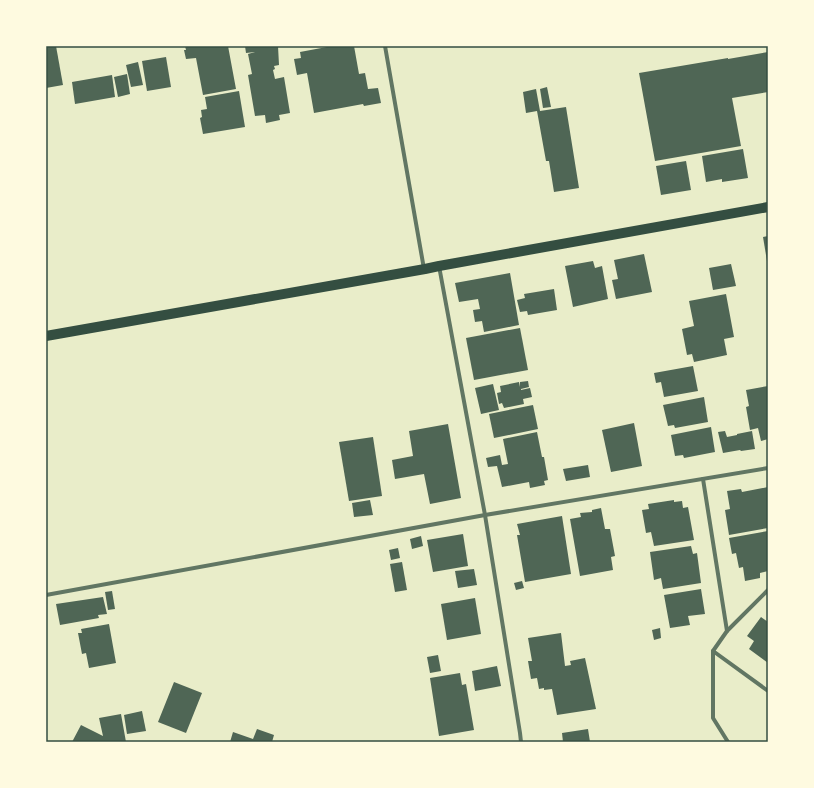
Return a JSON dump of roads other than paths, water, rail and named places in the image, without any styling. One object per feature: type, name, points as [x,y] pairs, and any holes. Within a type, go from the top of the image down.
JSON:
[{"type":"main road","points":[[46,336],[768,207]]},
{"type":"street","points":[[385,46],[424,269]]},
{"type":"street","points":[[439,266],[485,515],[521,742]]},
{"type":"street","points":[[46,595],[485,515],[768,468]]},
{"type":"street","points":[[703,479],[728,631]]},
{"type":"street","points":[[728,742],[713,718],[713,650],[728,631],[768,590]]},
{"type":"street","points":[[713,650],[768,691]]}]
